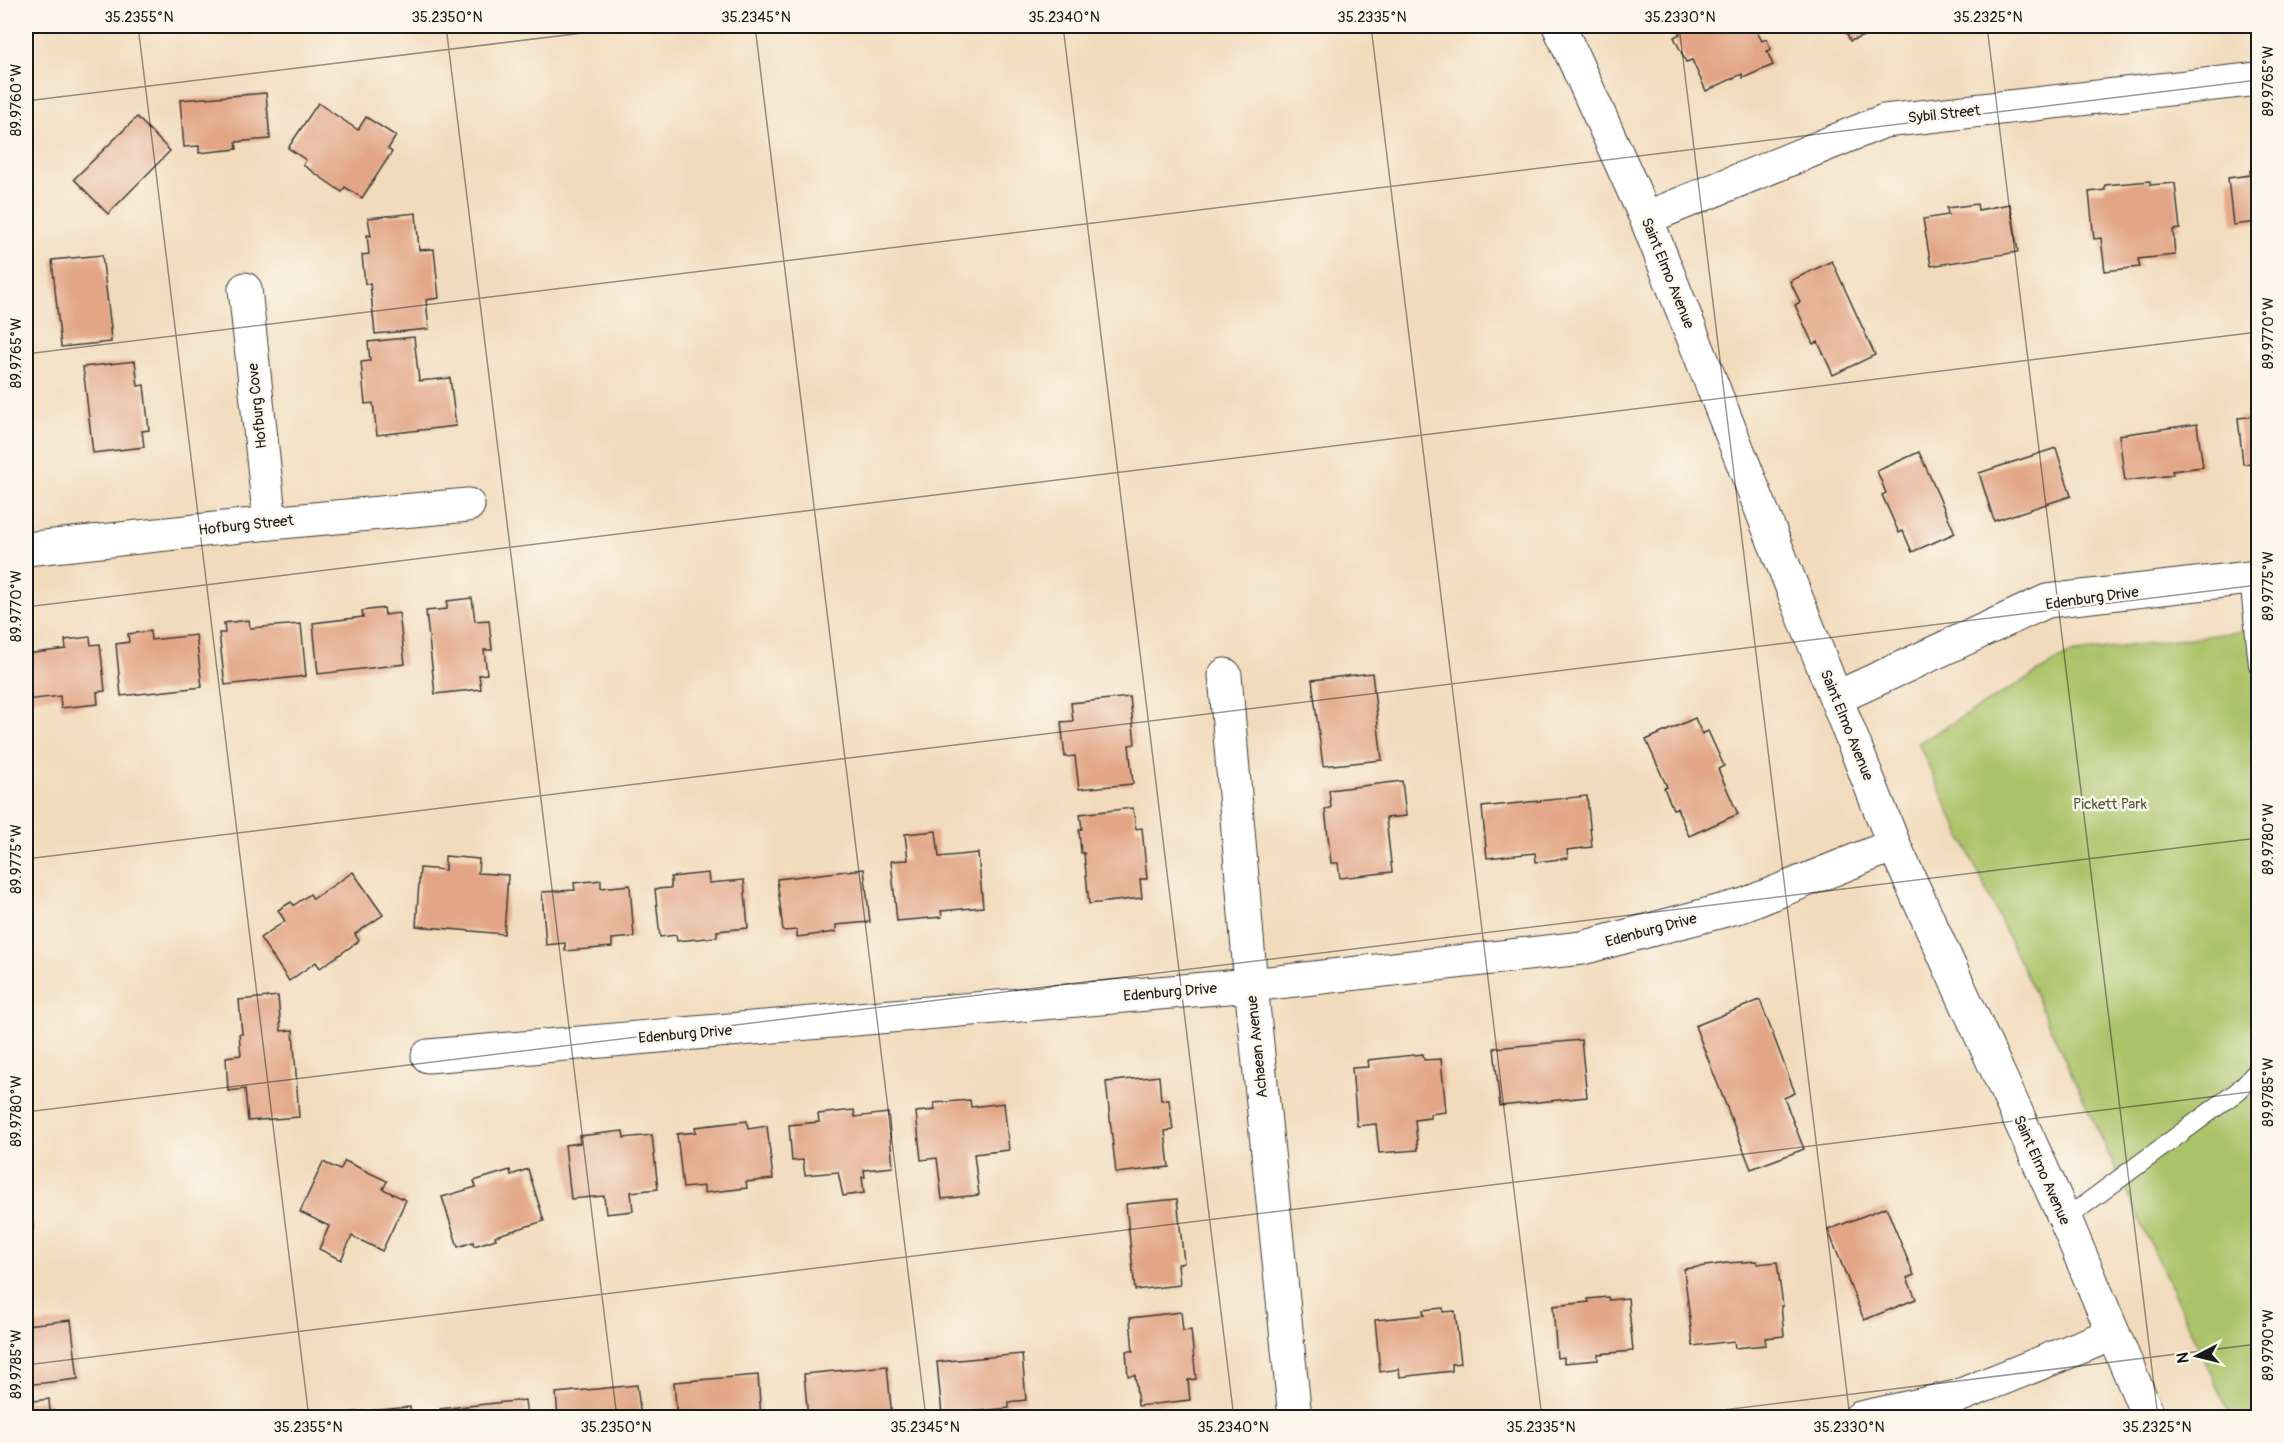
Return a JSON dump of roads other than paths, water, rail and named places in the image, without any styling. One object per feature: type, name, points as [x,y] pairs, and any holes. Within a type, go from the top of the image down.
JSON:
[{"type":"street","name":"Saint Elmo Avenue","points":[[1559,26],[1646,218],[1894,845],[2065,1219],[2149,1418]]},
{"type":"street","name":"Sybil Street","points":[[1646,218],[1884,121],[2259,79]]},
{"type":"street","name":"Hofburg Cove","points":[[245,289],[270,523]]},
{"type":"street","name":"Hofburg Street","points":[[26,549],[468,505]]},
{"type":"street","name":"Edenburg Drive","points":[[1836,698],[2047,601],[2254,578]]},
{"type":"street","name":"Achaean Avenue","points":[[1225,675],[1251,985],[1295,1418]]},
{"type":"street","name":"Edenburg Drive","points":[[428,1056],[1251,985],[1582,948],[1744,905],[1894,845]]},
{"type":"street","points":[[1860,1418],[1956,1397],[2113,1334]]},
{"type":"lane","points":[[2254,578],[2259,665]]},
{"type":"lane","points":[[2065,1219],[2238,1091],[2259,1070]]},
{"type":"park label","name":"Pickett Park","points":[[2110,804]]}]
